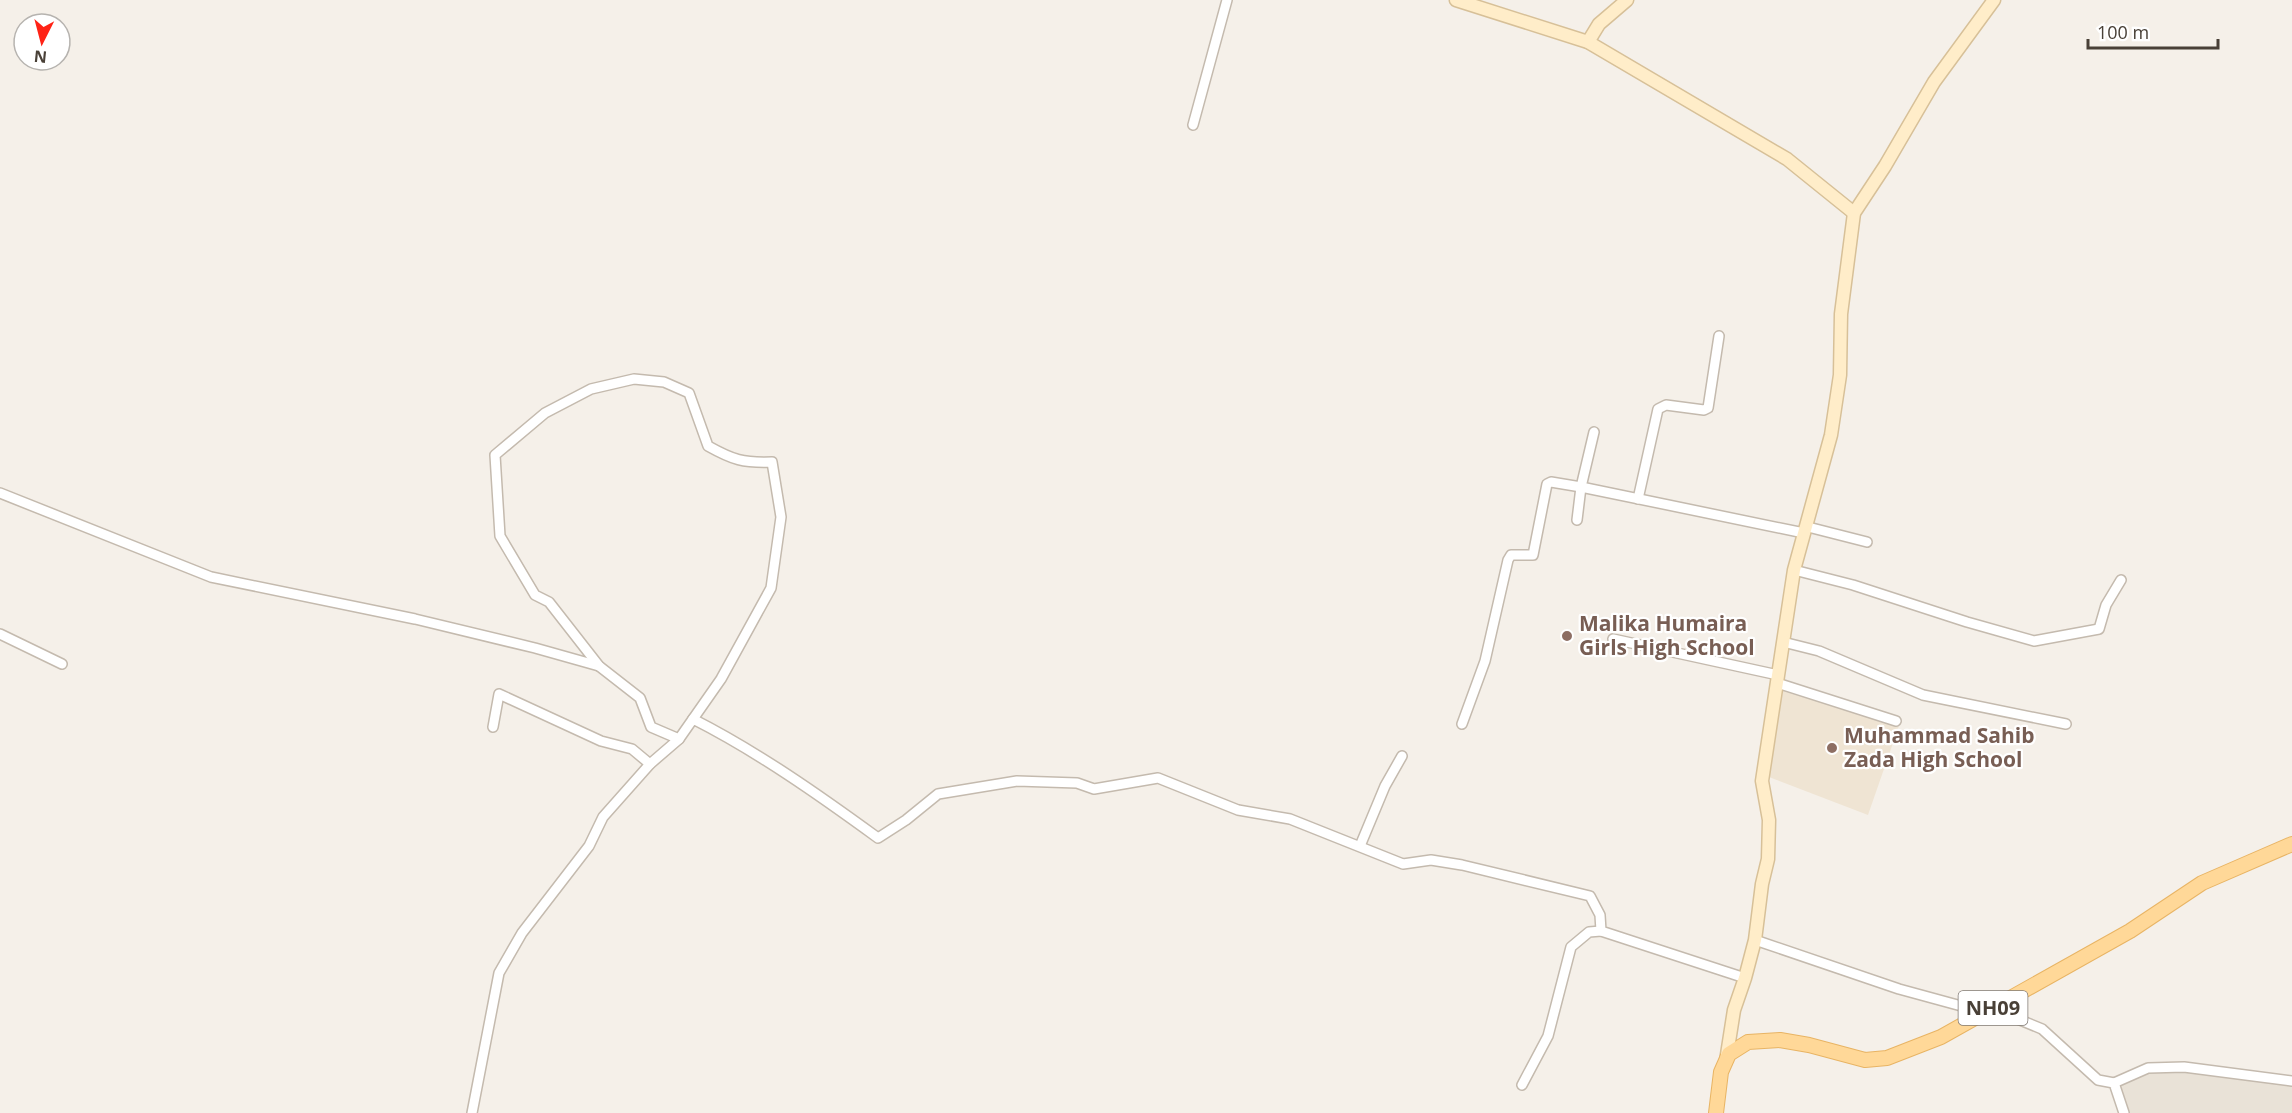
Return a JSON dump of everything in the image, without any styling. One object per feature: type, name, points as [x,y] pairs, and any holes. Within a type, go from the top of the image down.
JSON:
[{"type":"main road","name":"NH09","points":[[1725,1062],[1729,1054],[1748,1042],[1780,1040],[1865,1060],[1887,1058],[1941,1037],[2130,931],[2202,883],[2292,844]]},
{"type":"main road","points":[[1716,1113],[1721,1072],[1725,1062]]},
{"type":"street","points":[[1193,125],[1227,0]]},
{"type":"street","points":[[1455,0],[1588,42],[1787,159],[1854,213]]},
{"type":"street","points":[[1588,42],[1599,24],[1627,0]]},
{"type":"street","points":[[1725,1062],[1734,1010],[1755,940],[1762,884],[1768,859],[1770,820],[1762,782],[1794,570],[1833,425],[1840,375],[1841,314],[1854,213],[1885,166],[1934,82],[1994,0]]},
{"type":"street","points":[[1638,499],[1658,409],[1666,405],[1704,410],[1708,408],[1719,336]]},
{"type":"street","points":[[472,1113],[499,973],[522,933],[589,846],[603,817],[650,764],[679,739],[721,679],[771,588],[781,517],[772,462],[732,459],[708,446],[689,393],[664,382],[634,379],[591,389],[544,413],[495,454],[500,536],[535,595],[549,602],[599,666],[640,698],[651,727],[679,739]]},
{"type":"street","points":[[1577,520],[1581,487],[1594,432]]},
{"type":"street","points":[[1462,724],[1485,661],[1511,555],[1533,555],[1547,484],[1551,482],[1867,542]]},
{"type":"street","points":[[0,493],[211,577],[415,619],[599,666]]},
{"type":"street","points":[[1794,570],[1853,585],[2034,641],[2098,628],[2106,605],[2121,580]]},
{"type":"street","points":[[0,634],[62,664]]},
{"type":"street","points":[[1613,639],[1777,679],[1896,721]]},
{"type":"street","points":[[1783,642],[1819,651],[1865,668],[1923,695],[2066,724]]},
{"type":"street","points":[[493,727],[498,694],[601,741],[632,749],[650,764]]},
{"type":"street","points":[[693,719],[727,736],[822,797],[878,838],[906,820],[938,794],[1017,781],[1077,783],[1094,789],[1158,778],[1238,810],[1290,819],[1402,864],[1431,860],[1462,865],[1590,896],[1600,915],[1601,931]]},
{"type":"street","points":[[1360,846],[1384,786],[1402,756]]},
{"type":"street","points":[[1522,1085],[1548,1036],[1571,947],[1589,932],[1601,931],[1745,978]]},
{"type":"street","points":[[1755,940],[1899,989],[1965,1007],[1975,1017]]},
{"type":"street","points":[[1991,1008],[2043,1029],[2098,1080],[2114,1083],[2148,1068],[2184,1067],[2292,1081]]},
{"type":"street","points":[[2114,1083],[2124,1113]]},
{"type":"shaded area","name":"Muhammad Sahib Zada High School","points":[[1783,689],[1901,720],[1868,815],[1769,777]]},
{"type":"shaded area","points":[[2146,1069],[2203,1071],[2292,1083],[2292,1113],[2124,1113],[2121,1079]]},
{"type":"place","name":"Malika Humaira Girls High School","points":[[1567,636]]},
{"type":"place","name":"Muhammad Sahib Zada High School","points":[[1832,748]]}]
